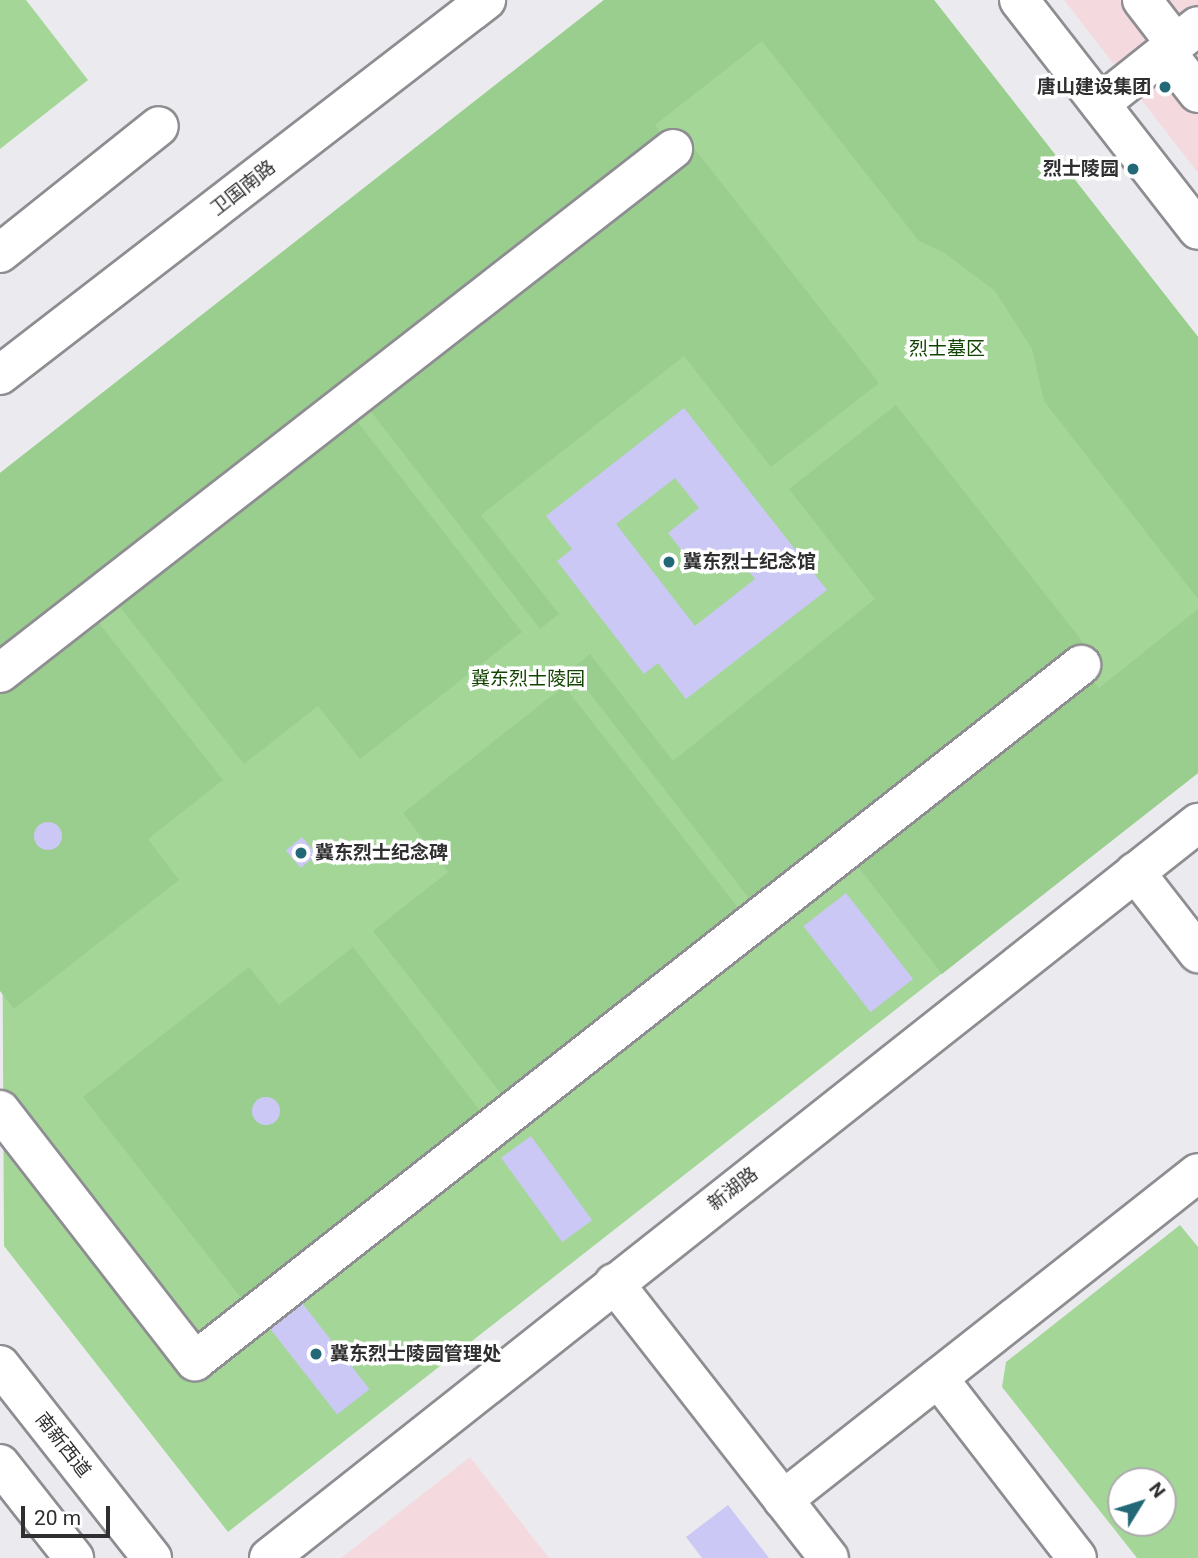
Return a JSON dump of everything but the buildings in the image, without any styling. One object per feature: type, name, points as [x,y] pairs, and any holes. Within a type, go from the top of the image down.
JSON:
[{"type":"street","name":"卫国南路","points":[[0,375],[486,0]]},
{"type":"street","points":[[1019,0],[1198,230]]},
{"type":"street","points":[[1142,0],[1180,40],[1198,93]]},
{"type":"street","points":[[1100,104],[1180,40]]},
{"type":"street","points":[[0,253],[159,126]]},
{"type":"street","points":[[0,673],[673,149]]},
{"type":"street","points":[[0,1110],[195,1361],[1081,665]]},
{"type":"street","name":"新湖路","points":[[269,1558],[1198,823]]},
{"type":"street","points":[[1135,872],[1198,953]]},
{"type":"street","points":[[783,1500],[1198,1173]]},
{"type":"street","points":[[614,1283],[829,1558]]},
{"type":"street","name":"南新西道","points":[[0,1365],[152,1558]]},
{"type":"street","points":[[938,1378],[1077,1558]]},
{"type":"street","points":[[0,1464],[74,1558]]},
{"type":"shaded area","name":"唐山建设集团","points":[[1064,0],[1198,0],[1198,173]]},
{"type":"shaded area","points":[[470,1457],[549,1558],[341,1558]]},
{"type":"green space","points":[[0,0],[26,0],[88,80],[0,149]]},
{"type":"green space","name":"冀东烈士陵园","points":[[604,0],[934,0],[1198,337],[1198,773],[228,1532],[4,1246],[0,473]]},
{"type":"green space","points":[[604,0],[934,0],[1198,337],[1198,599],[1044,401],[1032,349],[995,291],[943,252],[919,241],[762,41],[655,125],[666,140],[0,653],[0,473]]},
{"type":"green space","points":[[694,148],[879,383],[771,467],[684,356],[481,515],[559,614],[540,629],[365,404]]},
{"type":"green space","points":[[896,405],[1086,646],[755,906],[571,669],[590,654],[673,761],[875,599],[789,489]]},
{"type":"green space","points":[[352,415],[522,632],[360,759],[318,706],[244,764],[115,601]]},
{"type":"green space","points":[[1198,609],[1198,773],[942,974],[852,859],[1088,675],[1099,688]]},
{"type":"green space","points":[[94,617],[223,780],[148,839],[179,880],[14,1009],[0,991],[0,691]]},
{"type":"green space","points":[[564,686],[743,914],[506,1100],[373,931],[448,872],[403,813]]},
{"type":"green space","points":[[353,947],[485,1117],[246,1304],[83,1097],[249,967],[279,1005]]},
{"type":"green space","points":[[1180,1225],[1198,1247],[1198,1558],[1137,1558],[1120,1537],[1177,1537],[1177,1467],[1107,1467],[1107,1520],[1002,1387],[1006,1362]]},
{"type":"place","name":"唐山建设集团","points":[[1165,87]]},
{"type":"place","name":"烈士陵园","points":[[1133,169]]},
{"type":"place","name":"冀东烈士纪念馆","points":[[669,562]]},
{"type":"place","name":"冀东烈士纪念碑","points":[[301,853]]},
{"type":"place","name":"冀东烈士陵园管理处","points":[[316,1354]]},
{"type":"park label","name":"烈士墓区","points":[[947,349]]}]
